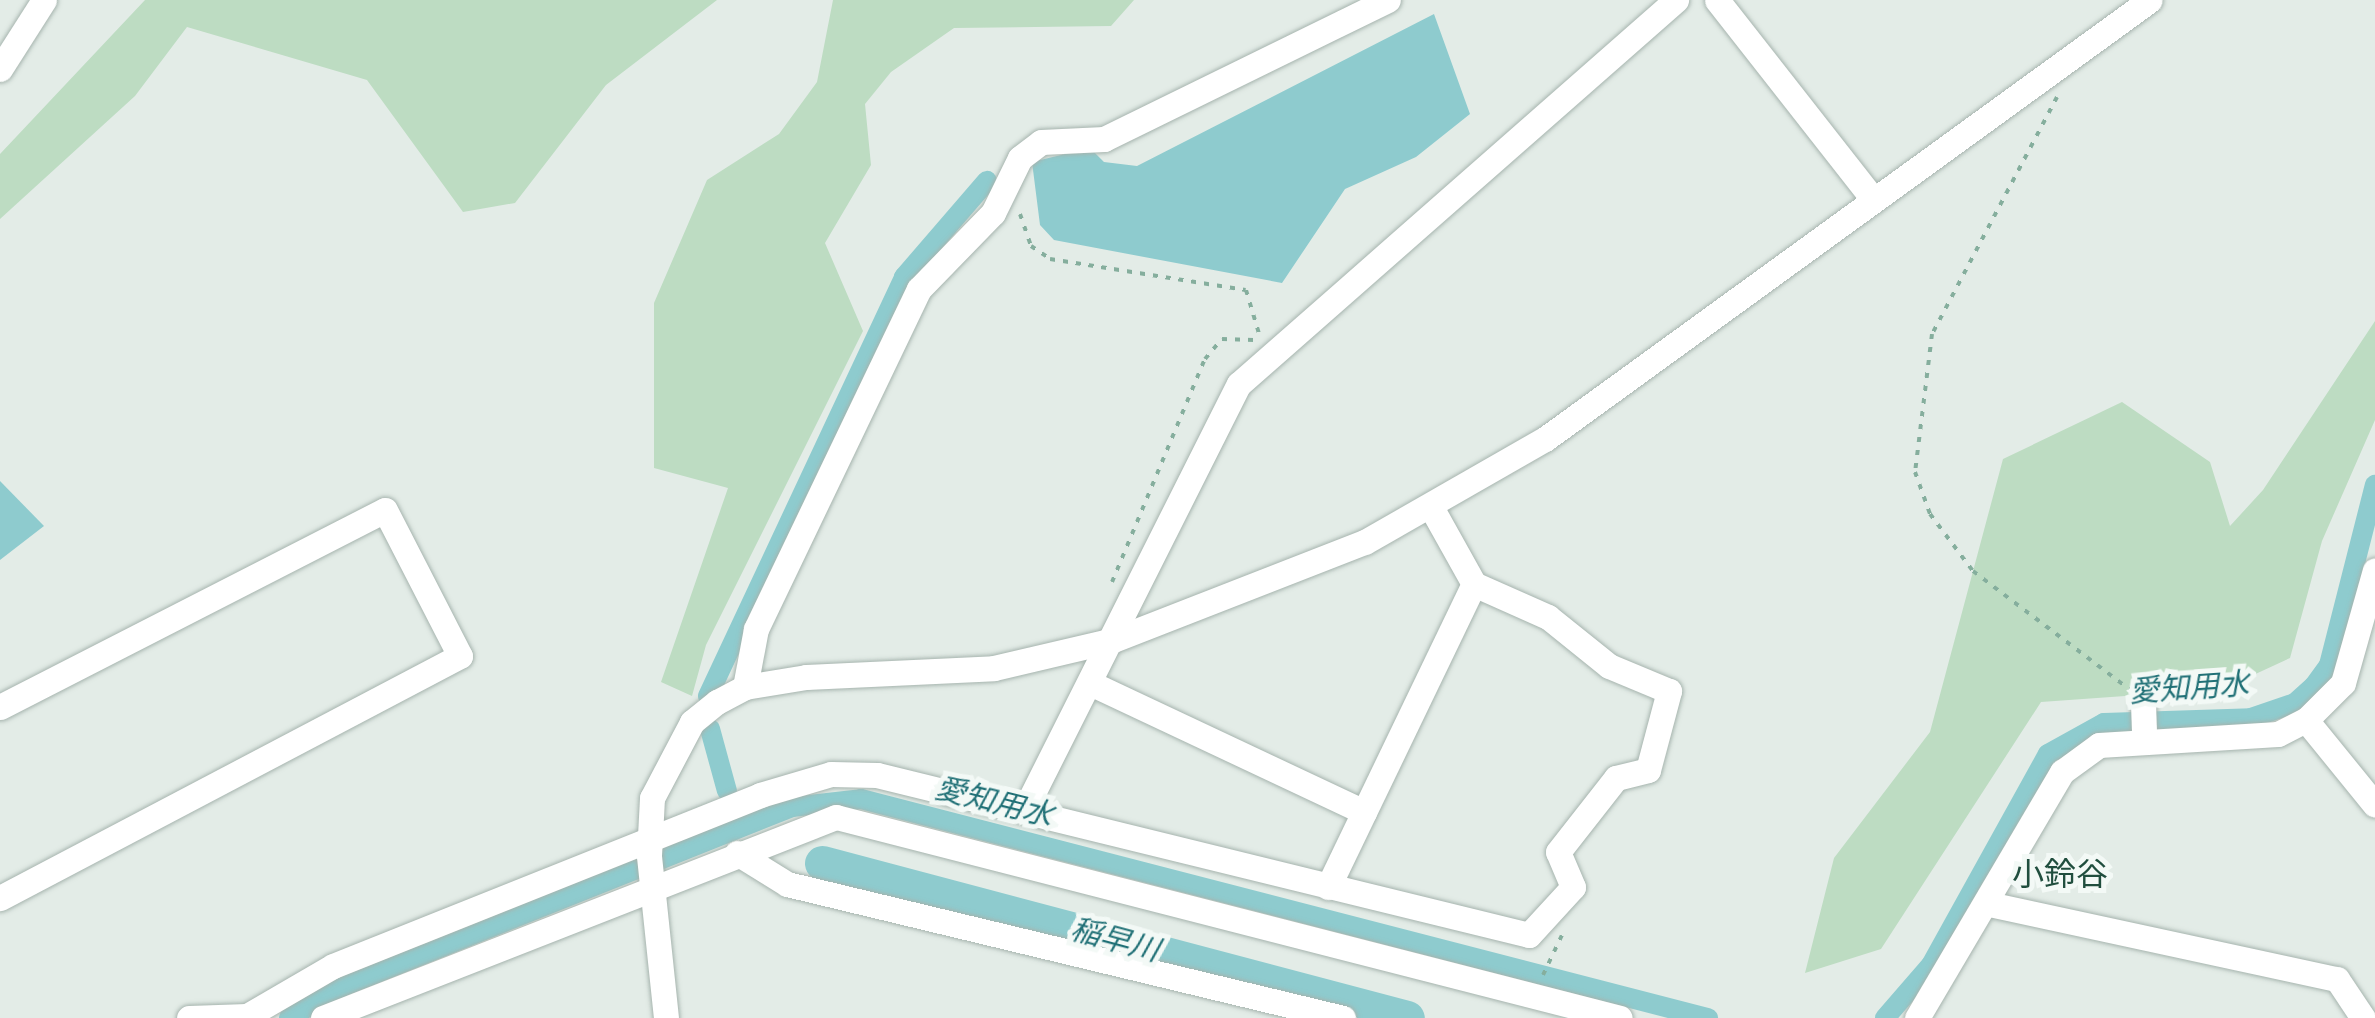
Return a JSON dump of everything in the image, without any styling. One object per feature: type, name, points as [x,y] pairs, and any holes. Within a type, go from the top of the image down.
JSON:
[{"type":"street","points":[[0,69],[44,0]]},
{"type":"street","points":[[744,687],[756,629],[920,289],[993,213],[1020,158],[1041,142],[1104,139],[1388,0]]},
{"type":"street","points":[[1024,811],[1239,384],[1676,0]]},
{"type":"street","points":[[1717,0],[1873,199]]},
{"type":"street","points":[[666,1018],[649,848],[662,767],[692,722],[744,687],[994,668],[1113,640],[1364,542],[1561,428],[2150,0]]},
{"type":"street","points":[[189,1018],[245,1017],[333,966],[649,848],[832,774],[878,775],[1529,935],[1573,887],[1558,852],[1616,778],[1640,775],[1654,761],[1669,691],[1609,666],[1548,617],[1474,584],[1431,506]]},
{"type":"street","points":[[0,707],[385,510],[460,656],[0,898]]},
{"type":"street","points":[[1917,1018],[1988,904],[2062,772],[2099,745],[2144,736],[2278,734],[2306,720],[2342,684],[2375,570]]},
{"type":"street","points":[[1328,887],[1474,584]]},
{"type":"street","points":[[1090,683],[1364,812]]},
{"type":"street","points":[[2143,703],[2144,736]]},
{"type":"street","points":[[2306,720],[2375,806]]},
{"type":"street","points":[[323,1018],[836,817],[898,828],[1620,1018]]},
{"type":"street","points":[[737,853],[787,884],[1343,1018]]},
{"type":"street","points":[[1988,904],[2337,979],[2362,1018]]},
{"type":"path","points":[[2060,92],[1932,334],[1916,472],[1930,514],[1973,571],[2143,703]]},
{"type":"path","points":[[1008,181],[1031,246],[1050,259],[1246,290],[1258,316],[1260,342],[1222,339],[1204,359],[1107,595]]},
{"type":"green space","points":[[145,0],[717,0],[606,85],[515,203],[463,212],[367,80],[187,27],[135,96],[0,219],[0,154]]},
{"type":"green space","points":[[833,0],[1134,0],[1111,26],[954,28],[891,72],[865,104],[871,165],[825,243],[863,331],[706,645],[692,696],[661,682],[728,488],[654,468],[654,303],[707,180],[779,134],[817,82]]},
{"type":"green space","points":[[2375,321],[2375,420],[2322,541],[2290,658],[2223,689],[2041,702],[1881,949],[1805,973],[1834,858],[1930,732],[2003,459],[2122,402],[2210,462],[2230,526],[2263,490]]},
{"type":"water","points":[[1434,14],[1470,114],[1416,157],[1345,189],[1282,283],[1054,240],[1040,225],[1032,162],[1090,148],[1104,162],[1137,166]]},
{"type":"water","points":[[0,481],[44,526],[0,560]]},
{"type":"waterway","points":[[708,696],[904,277],[987,181]]},
{"type":"waterway","name":"愛知用水","points":[[1885,1018],[1931,965],[2048,754],[2104,723],[2251,718],[2295,703],[2314,686],[2329,665],[2375,485]]},
{"type":"waterway","points":[[710,729],[727,791]]},
{"type":"waterway","name":"愛知用水","points":[[289,1018],[342,987],[792,807],[861,799],[1708,1018]]},
{"type":"waterway","name":"稲早川","points":[[822,863],[1407,1018]]},
{"type":"district","name":"小鈴谷","points":[[2060,874]]}]
